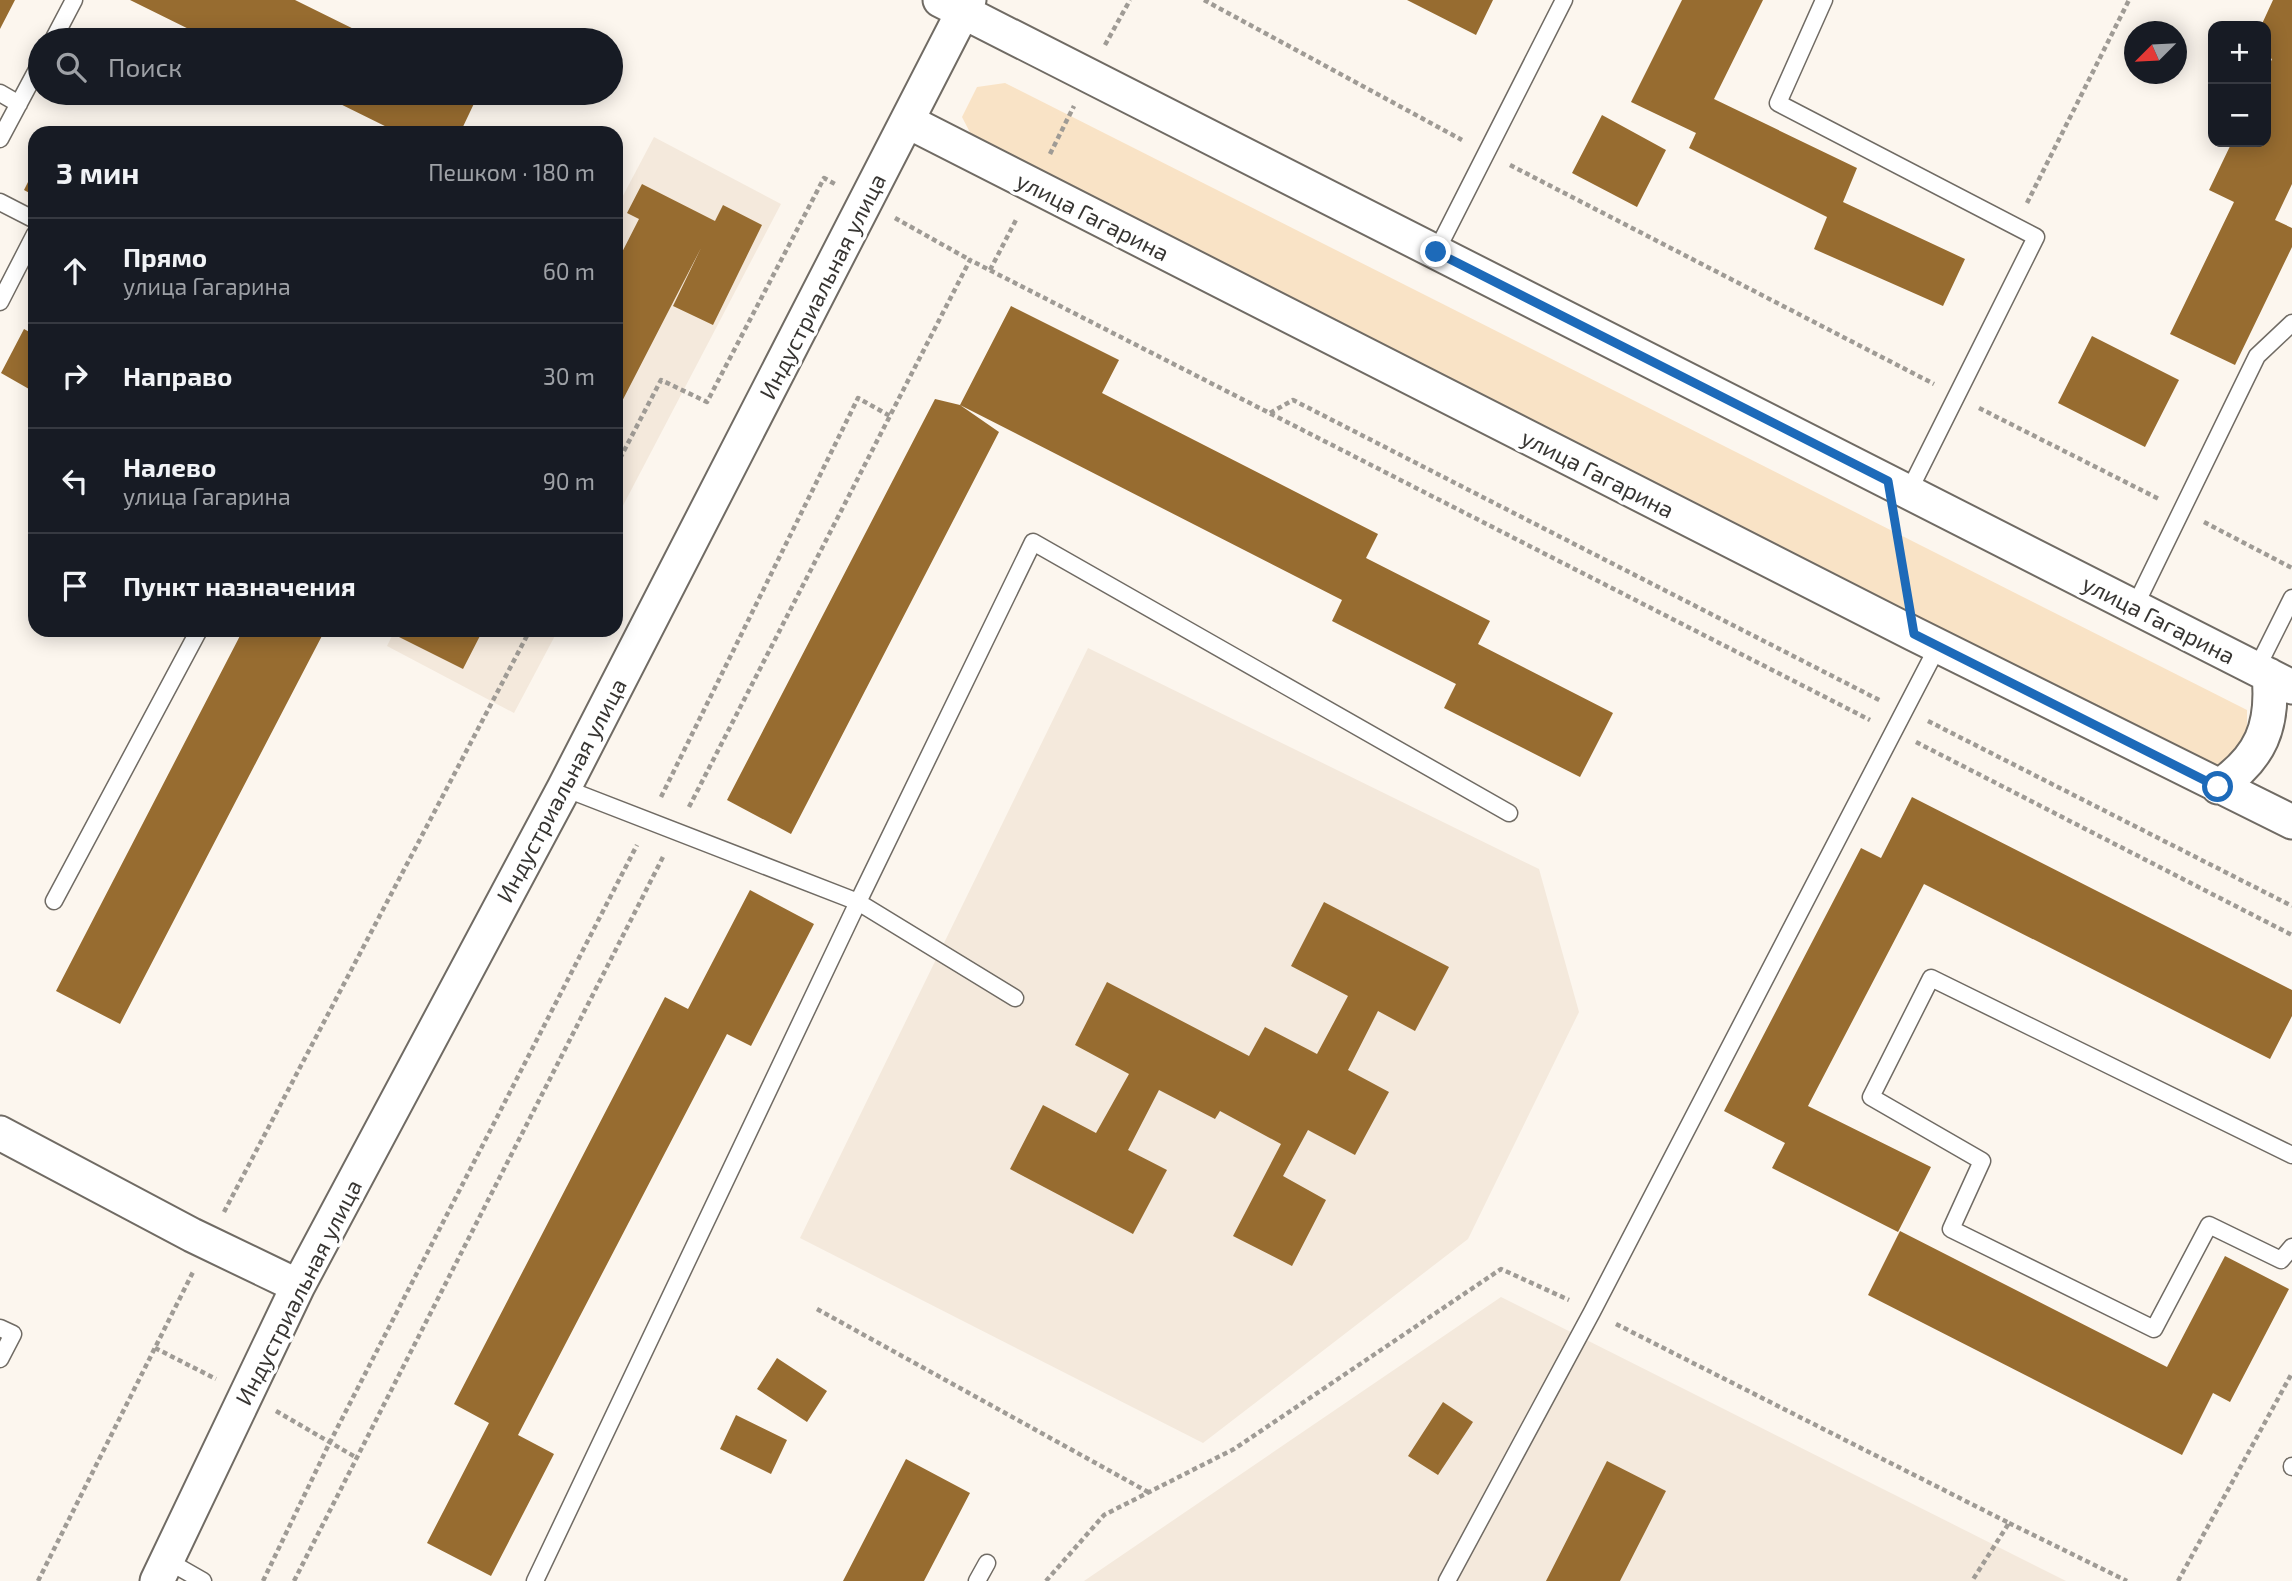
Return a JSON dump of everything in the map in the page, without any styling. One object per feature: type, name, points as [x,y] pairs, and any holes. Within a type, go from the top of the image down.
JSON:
[{"type":"street","name":"улица Гагарина","points":[[958,4],[1088,76],[2273,677]]},
{"type":"street","name":"Индустриальная улица","points":[[162,1571],[298,1286],[564,788],[907,121],[958,4]]},
{"type":"street","name":"улица Гагарина","points":[[907,121],[1926,640],[2292,822]]},
{"type":"street","points":[[2218,787],[2243,768],[2261,742],[2271,702],[2273,677]]},
{"type":"street","points":[[0,1133],[298,1286]]},
{"type":"lane","points":[[59,28],[74,0]]},
{"type":"lane","points":[[1436,252],[1564,0]]},
{"type":"lane","points":[[1824,0],[1778,103],[2036,237],[1956,397],[1898,486]]},
{"type":"lane","points":[[0,139],[28,87]]},
{"type":"lane","points":[[0,93],[19,104]]},
{"type":"lane","points":[[0,202],[28,216]]},
{"type":"lane","points":[[0,302],[28,248]]},
{"type":"lane","points":[[2135,606],[2184,511],[2257,356],[2292,323]]},
{"type":"lane","points":[[535,1581],[858,902],[1033,542],[1509,813]]},
{"type":"lane","points":[[2273,677],[2292,598]]},
{"type":"lane","points":[[54,901],[194,637]]},
{"type":"lane","points":[[1447,1581],[1592,1312],[1895,732],[1905,710],[1926,640]]},
{"type":"lane","points":[[564,788],[858,902],[1015,998]]},
{"type":"lane","points":[[2292,1155],[1931,978],[1871,1097],[1982,1161],[1951,1229],[2154,1329],[2208,1225],[2281,1260],[2292,1247]]},
{"type":"lane","points":[[0,1328],[13,1334],[0,1359]]},
{"type":"lane","points":[[977,1581],[987,1563]]},
{"type":"lane","points":[[162,1571],[203,1581]]},
{"type":"path","points":[[990,270],[1088,76],[1130,0]]},
{"type":"path","points":[[1204,0],[1487,153],[2292,568]]},
{"type":"path","points":[[294,1581],[970,260],[2292,934]]},
{"type":"path","points":[[263,1581],[336,1430],[649,821],[858,398],[890,416]]},
{"type":"path","points":[[1270,413],[1293,400],[2292,906]]},
{"type":"path","points":[[1898,486],[1926,640]]},
{"type":"path","points":[[38,1581],[208,1242],[526,637]]},
{"type":"path","points":[[1864,732],[1886,689]]},
{"type":"path","points":[[1046,1581],[1104,1515],[1234,1449],[1501,1269],[1592,1312],[2127,1581]]},
{"type":"path","points":[[817,1308],[1148,1493]]},
{"type":"path","points":[[2178,1581],[2292,1373]]},
{"type":"path","points":[[1972,1581],[2008,1523]]},
{"type":"shaded area","points":[[1005,83],[2247,710],[2247,735],[2226,765],[2209,766],[977,146],[962,117],[977,87]]},
{"type":"shaded area","points":[[654,137],[781,204],[623,506],[623,196]]},
{"type":"shaded area","points":[[392,637],[554,637],[514,713],[387,646]]},
{"type":"shaded area","points":[[1088,648],[1539,869],[1579,1012],[1468,1239],[1203,1443],[800,1238]]},
{"type":"shaded area","points":[[1501,1297],[2066,1581],[1084,1581]]},
{"type":"building","points":[[0,0],[15,0],[0,29]]},
{"type":"building","points":[[130,0],[295,0],[352,28],[187,28]]},
{"type":"building","points":[[1407,0],[1493,0],[1476,35]]},
{"type":"building","points":[[1682,0],[1763,0],[1714,99],[1857,168],[1843,202],[1965,259],[1943,306],[1814,249],[1827,217],[1689,148],[1696,133],[1631,102]]},
{"type":"building","points":[[2273,0],[2292,0],[2292,184],[2275,220],[2292,228],[2292,247],[2235,365],[2170,334],[2234,202],[2209,190],[2230,147],[2271,147],[2271,21],[2263,21]]},
{"type":"building","points":[[342,105],[473,105],[463,126],[385,126]]},
{"type":"building","points":[[1602,115],[1666,150],[1637,207],[1572,173]]},
{"type":"building","points":[[642,184],[715,221],[723,205],[762,225],[713,325],[673,306],[701,248],[623,399],[623,250],[639,219],[627,213]]},
{"type":"building","points":[[1011,306],[1119,360],[1102,393],[1378,534],[1366,558],[1490,621],[1478,644],[1613,713],[1580,777],[1444,708],[1456,684],[1332,621],[1342,600],[960,405]]},
{"type":"building","points":[[24,329],[28,331],[28,388],[1,373]]},
{"type":"building","points":[[2092,336],[2179,380],[2145,447],[2058,403]]},
{"type":"building","points":[[935,399],[960,405],[999,432],[791,834],[727,800]]},
{"type":"building","points":[[239,637],[321,637],[120,1024],[56,991]]},
{"type":"building","points":[[399,637],[479,637],[463,669]]},
{"type":"building","points":[[1912,797],[2292,990],[2292,1016],[2270,1059],[1924,884],[1808,1106],[1931,1167],[1898,1232],[1772,1168],[1785,1143],[1724,1111],[1861,848],[1881,858]]},
{"type":"building","points":[[750,890],[814,924],[751,1046],[727,1034],[518,1435],[554,1454],[491,1576],[427,1543],[489,1423],[454,1404],[665,997],[688,1009]]},
{"type":"building","points":[[1324,902],[1449,967],[1415,1031],[1378,1011],[1348,1070],[1389,1092],[1355,1155],[1308,1130],[1283,1176],[1326,1200],[1292,1266],[1233,1236],[1281,1144],[1220,1111],[1215,1119],[1159,1090],[1128,1150],[1167,1170],[1133,1234],[1010,1169],[1043,1105],[1096,1133],[1129,1074],[1075,1045],[1107,982],[1249,1056],[1265,1027],[1317,1054],[1348,996],[1291,966]]},
{"type":"building","points":[[1900,1231],[2167,1367],[2225,1256],[2289,1289],[2230,1402],[2213,1393],[2182,1455],[1868,1295]]},
{"type":"building","points":[[777,1358],[827,1391],[807,1422],[757,1389]]},
{"type":"building","points":[[1443,1402],[1473,1422],[1438,1475],[1408,1456]]},
{"type":"building","points":[[736,1415],[787,1440],[771,1474],[720,1449]]},
{"type":"building","points":[[906,1459],[970,1493],[924,1581],[843,1581]]},
{"type":"building","points":[[1607,1461],[1666,1491],[1620,1581],[1546,1581]]},
{"type":"route","points":[[1436,252],[1888,481],[1914,634],[2218,787]]}]
